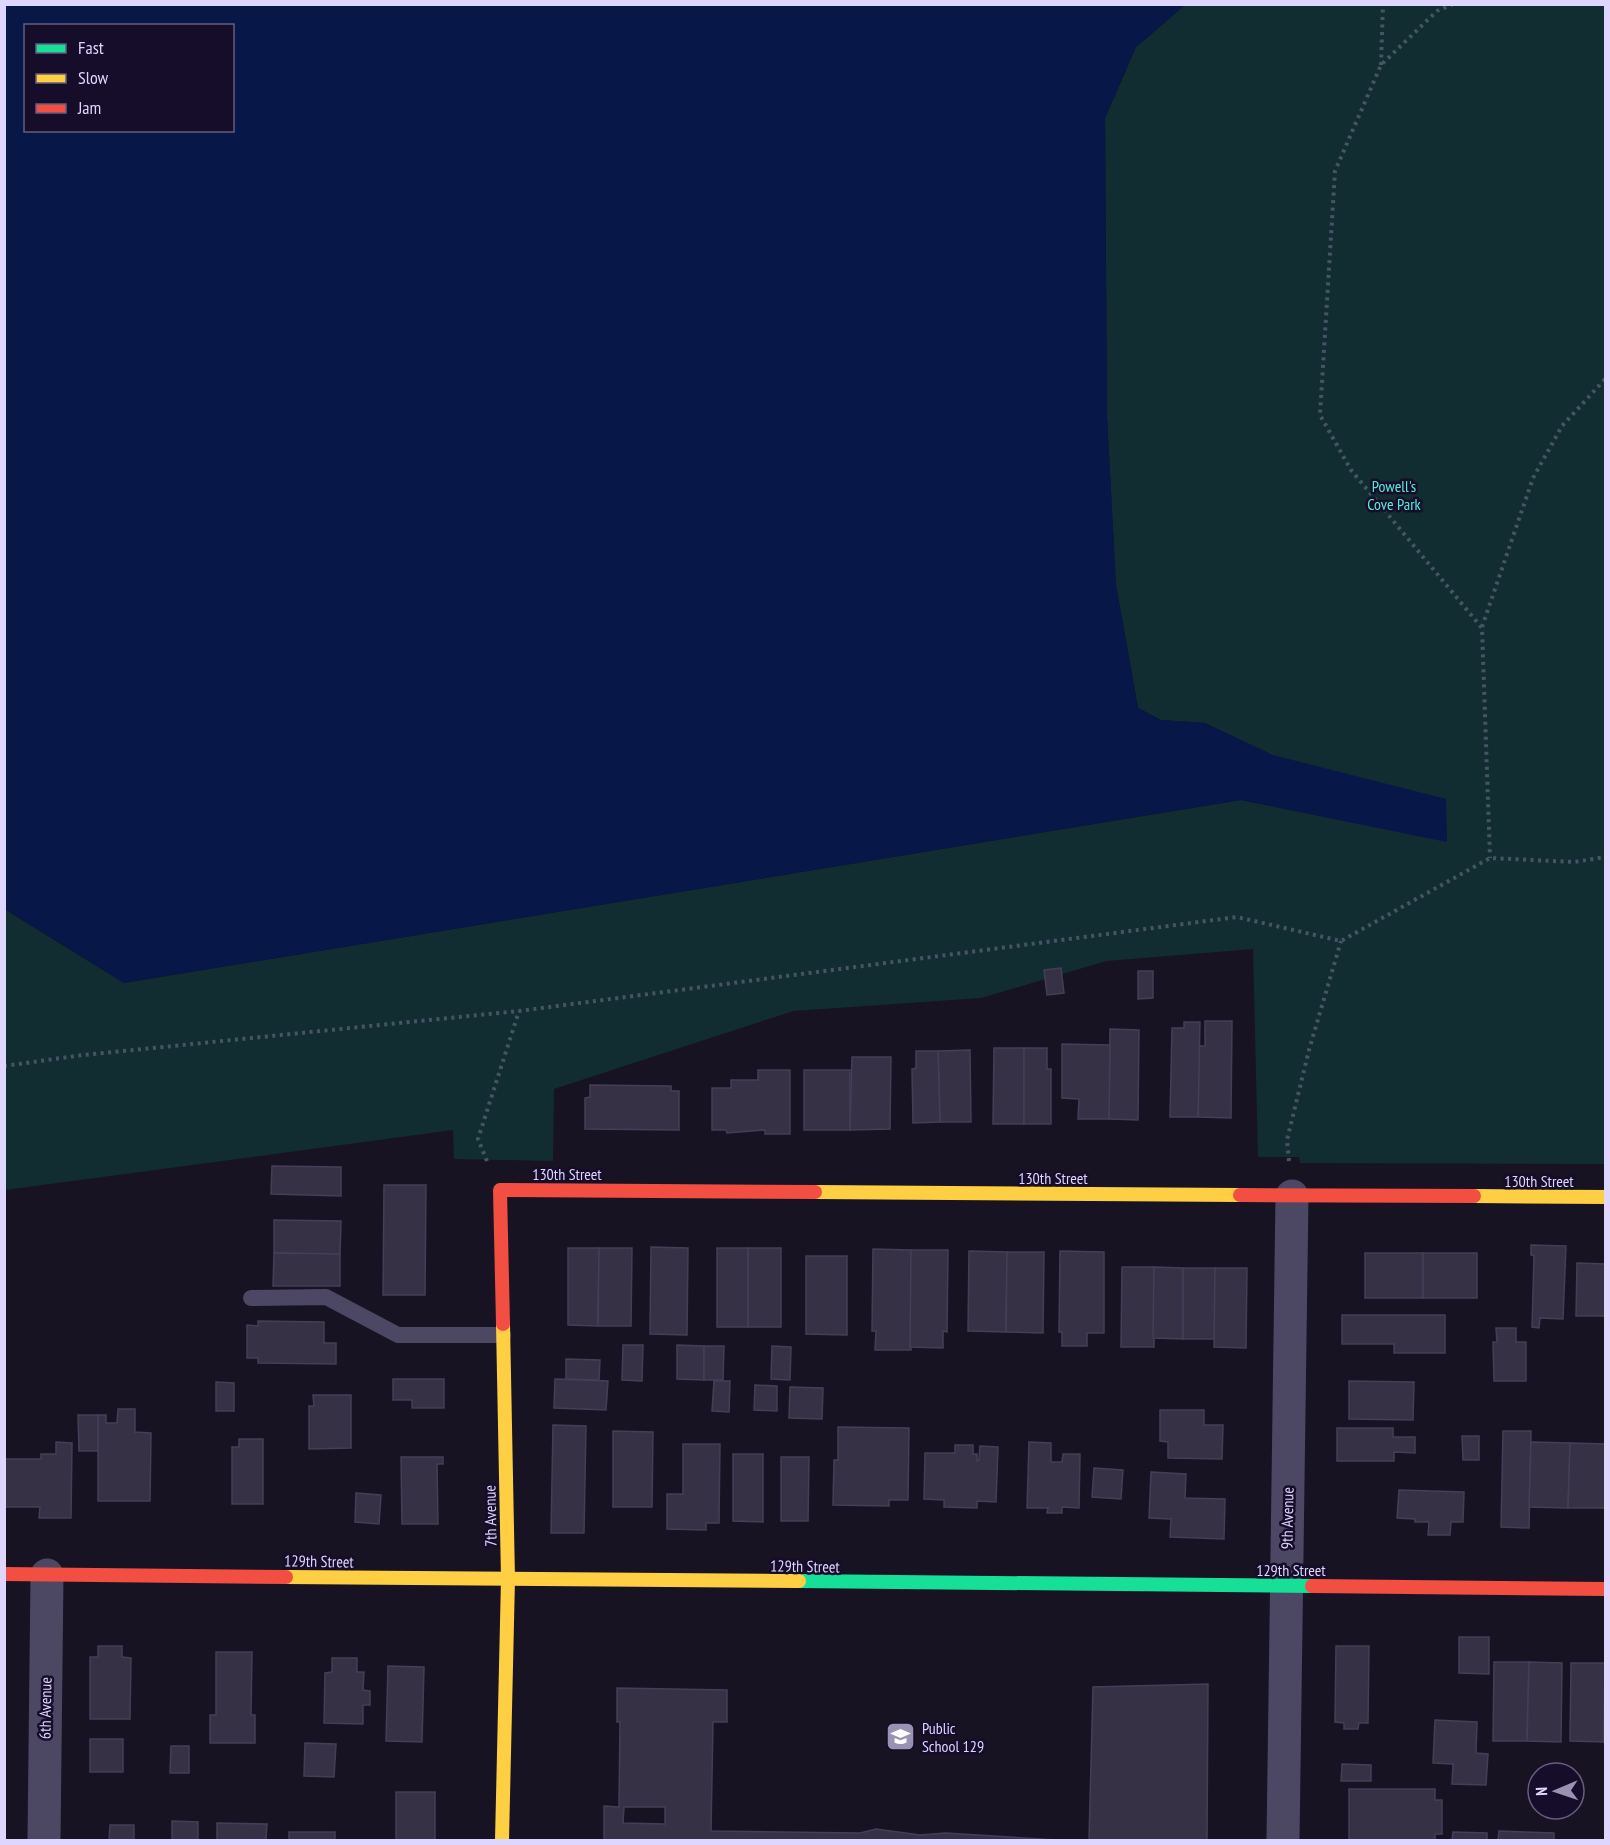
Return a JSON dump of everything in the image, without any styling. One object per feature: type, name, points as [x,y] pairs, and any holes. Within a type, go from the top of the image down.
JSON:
[{"type":"street","name":"130th Street","points":[[500,1190],[1605,1197]]},
{"type":"street","name":"7th Avenue","points":[[500,1190],[507,1579],[502,1840]]},
{"type":"street","name":"9th Avenue","points":[[1283,1840],[1292,1196]]},
{"type":"street","name":"129th Street","points":[[4,1574],[1605,1589]]},
{"type":"street","name":"6th Avenue","points":[[44,1840],[47,1575]]},
{"type":"lane","points":[[251,1298],[326,1298],[398,1335],[503,1335]]},
{"type":"path","points":[[1382,65],[1383,4]]},
{"type":"path","points":[[1454,4],[1437,11],[1382,65],[1335,171],[1320,415],[1351,470],[1482,628]]},
{"type":"path","points":[[1490,858],[1482,628],[1533,478],[1562,426],[1605,378]]},
{"type":"path","points":[[4,1066],[83,1054],[519,1011],[1237,917],[1341,941],[1490,858],[1574,862],[1605,857]]},
{"type":"path","points":[[1292,1196],[1287,1140],[1309,1050],[1341,941]]},
{"type":"path","points":[[500,1190],[478,1139],[519,1011]]},
{"type":"green space","name":"Powell's Cove Park","points":[[1185,5],[1605,5],[1605,1164],[1300,1163],[1299,1157],[1258,1157],[1253,949],[1106,961],[981,998],[793,1011],[554,1089],[553,1161],[454,1159],[453,1130],[5,1190],[4,909],[124,983],[1241,800],[1444,841],[1205,723],[1161,720],[1138,708],[1116,585],[1107,417],[1105,118],[1136,47]]},
{"type":"water","points":[[4,5],[1185,5],[1136,47],[1105,118],[1107,417],[1116,585],[1138,708],[1161,720],[1205,723],[1273,755],[1446,799],[1447,842],[1241,800],[124,983],[5,909]]},
{"type":"building","points":[[1061,968],[1064,993],[1047,995],[1044,970]]},
{"type":"building","points":[[1138,971],[1153,971],[1153,998],[1138,999]]},
{"type":"building","points":[[1205,1021],[1232,1021],[1231,1118],[1198,1117],[1199,1046],[1205,1046]]},
{"type":"building","points":[[1184,1022],[1200,1022],[1198,1117],[1170,1117],[1172,1028],[1184,1028]]},
{"type":"building","points":[[1110,1029],[1139,1030],[1138,1120],[1109,1119]]},
{"type":"building","points":[[1062,1044],[1110,1045],[1109,1119],[1078,1119],[1079,1099],[1062,1098]]},
{"type":"building","points":[[994,1048],[1024,1048],[1024,1124],[993,1124]]},
{"type":"building","points":[[1024,1048],[1047,1048],[1047,1069],[1051,1069],[1051,1124],[1024,1124]]},
{"type":"building","points":[[970,1050],[971,1122],[940,1122],[938,1051]]},
{"type":"building","points":[[916,1051],[938,1051],[940,1122],[913,1123],[912,1069],[916,1068]]},
{"type":"building","points":[[852,1057],[891,1057],[890,1129],[850,1130]]},
{"type":"building","points":[[758,1070],[790,1070],[790,1134],[765,1134],[765,1130],[727,1133],[726,1130],[712,1130],[712,1088],[731,1088],[731,1080],[758,1080]]},
{"type":"building","points":[[804,1070],[850,1070],[850,1130],[804,1130]]},
{"type":"building","points":[[590,1085],[671,1086],[671,1091],[679,1091],[679,1130],[585,1129],[585,1098],[590,1097]]},
{"type":"building","points":[[272,1166],[341,1167],[341,1196],[271,1194]]},
{"type":"building","points":[[384,1185],[426,1185],[425,1295],[383,1295]]},
{"type":"building","points":[[274,1220],[341,1221],[340,1254],[274,1253]]},
{"type":"building","points":[[1531,1245],[1566,1246],[1563,1319],[1540,1318],[1539,1328],[1532,1327],[1534,1256],[1531,1255]]},
{"type":"building","points":[[651,1247],[688,1248],[687,1335],[650,1334]]},
{"type":"building","points":[[568,1248],[599,1248],[598,1326],[568,1325]]},
{"type":"building","points":[[599,1248],[632,1248],[631,1326],[598,1326]]},
{"type":"building","points":[[717,1248],[748,1248],[748,1327],[717,1327]]},
{"type":"building","points":[[748,1248],[781,1248],[781,1327],[748,1327]]},
{"type":"building","points":[[873,1249],[911,1250],[911,1350],[875,1350],[876,1331],[872,1331]]},
{"type":"building","points":[[911,1250],[948,1250],[947,1332],[943,1331],[943,1348],[910,1347]]},
{"type":"building","points":[[969,1251],[1007,1252],[1006,1332],[968,1331]]},
{"type":"building","points":[[1060,1251],[1104,1252],[1104,1333],[1087,1333],[1087,1346],[1062,1346],[1062,1332],[1059,1332]]},
{"type":"building","points":[[1007,1252],[1044,1252],[1043,1333],[1006,1332]]},
{"type":"building","points":[[274,1253],[340,1254],[340,1286],[273,1286]]},
{"type":"building","points":[[1365,1253],[1423,1253],[1423,1298],[1365,1298]]},
{"type":"building","points":[[1423,1253],[1477,1253],[1477,1298],[1423,1298]]},
{"type":"building","points":[[806,1256],[847,1256],[847,1335],[806,1334]]},
{"type":"building","points":[[1577,1263],[1606,1264],[1605,1316],[1576,1316]]},
{"type":"building","points":[[1122,1267],[1154,1267],[1154,1347],[1121,1347]]},
{"type":"building","points":[[1154,1267],[1183,1268],[1183,1339],[1153,1338]]},
{"type":"building","points":[[1183,1268],[1215,1268],[1215,1339],[1183,1339]]},
{"type":"building","points":[[1215,1268],[1247,1268],[1246,1348],[1214,1347]]},
{"type":"building","points":[[1342,1315],[1445,1315],[1445,1353],[1394,1353],[1394,1344],[1342,1344]]},
{"type":"building","points":[[258,1321],[324,1322],[324,1343],[336,1343],[336,1364],[258,1363],[258,1358],[247,1358],[247,1325],[258,1326]]},
{"type":"building","points":[[1496,1328],[1516,1328],[1516,1342],[1526,1342],[1526,1381],[1494,1381],[1493,1342],[1497,1342]]},
{"type":"building","points":[[623,1345],[643,1345],[642,1381],[622,1380]]},
{"type":"building","points":[[677,1345],[704,1346],[704,1380],[677,1379]]},
{"type":"building","points":[[704,1346],[724,1346],[723,1380],[704,1380]]},
{"type":"building","points":[[772,1346],[791,1347],[790,1380],[771,1379]]},
{"type":"building","points":[[566,1359],[600,1360],[599,1380],[566,1379]]},
{"type":"building","points":[[393,1379],[444,1379],[444,1408],[412,1408],[412,1400],[393,1400]]},
{"type":"building","points":[[555,1379],[608,1381],[606,1410],[554,1408]]},
{"type":"building","points":[[714,1381],[730,1381],[729,1412],[712,1411]]},
{"type":"building","points":[[1349,1381],[1414,1382],[1413,1420],[1349,1419]]},
{"type":"building","points":[[216,1382],[234,1383],[234,1411],[216,1411]]},
{"type":"building","points":[[755,1385],[777,1386],[777,1411],[754,1410]]},
{"type":"building","points":[[790,1387],[823,1388],[822,1419],[789,1418]]},
{"type":"building","points":[[313,1395],[351,1395],[351,1448],[309,1449],[309,1406],[314,1406]]},
{"type":"building","points":[[118,1409],[135,1409],[135,1432],[151,1433],[150,1501],[98,1501],[98,1415],[106,1415],[106,1423],[117,1423]]},
{"type":"building","points":[[1160,1410],[1204,1410],[1204,1425],[1223,1425],[1222,1459],[1168,1458],[1168,1442],[1160,1441]]},
{"type":"building","points":[[78,1415],[98,1415],[98,1451],[79,1451]]},
{"type":"building","points":[[553,1425],[586,1426],[584,1533],[551,1533]]},
{"type":"building","points":[[838,1427],[909,1428],[908,1500],[889,1500],[889,1506],[833,1505],[834,1460],[838,1460]]},
{"type":"building","points":[[1337,1428],[1393,1428],[1393,1437],[1415,1437],[1415,1453],[1394,1452],[1394,1461],[1337,1461]]},
{"type":"building","points":[[613,1431],[653,1432],[652,1507],[613,1507]]},
{"type":"building","points":[[1503,1431],[1531,1431],[1529,1528],[1501,1527]]},
{"type":"building","points":[[1462,1436],[1479,1436],[1479,1460],[1463,1460]]},
{"type":"building","points":[[239,1439],[263,1439],[263,1504],[232,1504],[232,1447],[239,1447]]},
{"type":"building","points":[[56,1442],[72,1443],[71,1518],[39,1518],[40,1507],[4,1507],[4,1459],[41,1459],[41,1454],[56,1454]]},
{"type":"building","points":[[1029,1442],[1051,1443],[1051,1462],[1062,1462],[1063,1454],[1080,1454],[1079,1508],[1062,1507],[1062,1513],[1047,1513],[1048,1508],[1027,1508]]},
{"type":"building","points":[[1531,1442],[1570,1443],[1568,1508],[1529,1507]]},
{"type":"building","points":[[1570,1443],[1606,1444],[1606,1508],[1568,1508]]},
{"type":"building","points":[[683,1444],[720,1444],[719,1523],[706,1523],[706,1530],[667,1529],[667,1494],[683,1494]]},
{"type":"building","points":[[955,1445],[973,1445],[973,1454],[977,1454],[977,1461],[980,1446],[998,1447],[996,1502],[977,1501],[977,1508],[944,1507],[944,1500],[924,1499],[925,1453],[955,1453]]},
{"type":"building","points":[[733,1454],[763,1454],[763,1522],[733,1521]]},
{"type":"building","points":[[401,1457],[443,1457],[443,1464],[437,1464],[438,1524],[402,1524]]},
{"type":"building","points":[[781,1457],[809,1457],[808,1521],[781,1521]]},
{"type":"building","points":[[1094,1468],[1123,1470],[1121,1499],[1092,1497]]},
{"type":"building","points":[[1151,1472],[1186,1474],[1185,1498],[1225,1499],[1224,1539],[1170,1537],[1171,1519],[1149,1518]]},
{"type":"building","points":[[1399,1490],[1464,1492],[1463,1522],[1451,1522],[1450,1535],[1428,1535],[1429,1522],[1397,1518]]},
{"type":"building","points":[[356,1493],[381,1495],[379,1524],[355,1522]]},
{"type":"building","points":[[1459,1637],[1489,1637],[1489,1674],[1459,1673]]},
{"type":"building","points":[[98,1646],[122,1646],[122,1657],[131,1658],[130,1719],[90,1719],[90,1657],[98,1657]]},
{"type":"building","points":[[1336,1646],[1369,1646],[1368,1723],[1359,1723],[1358,1729],[1344,1729],[1344,1723],[1335,1722]]},
{"type":"building","points":[[216,1652],[252,1652],[251,1715],[255,1715],[255,1743],[210,1743],[210,1715],[216,1715]]},
{"type":"building","points":[[332,1658],[357,1658],[357,1672],[364,1672],[363,1690],[370,1691],[370,1705],[363,1705],[363,1724],[324,1723],[325,1673],[332,1672]]},
{"type":"building","points":[[1494,1662],[1529,1662],[1527,1741],[1493,1741]]},
{"type":"building","points":[[1529,1662],[1562,1663],[1561,1742],[1527,1741]]},
{"type":"building","points":[[1571,1663],[1605,1663],[1604,1742],[1570,1741]]},
{"type":"building","points":[[1605,1663],[1606,1742],[1604,1742]]},
{"type":"building","points":[[388,1666],[424,1667],[422,1742],[386,1741]]},
{"type":"building","points":[[1208,1684],[1207,1840],[1089,1840],[1093,1687]]},
{"type":"building","points":[[617,1688],[727,1690],[727,1722],[713,1722],[711,1831],[860,1833],[876,1829],[920,1835],[946,1833],[1056,1840],[604,1840],[604,1806],[619,1807],[620,1722],[617,1722]],"holes":[[[624,1807],[665,1807],[665,1824],[623,1823]]]},
{"type":"building","points":[[1435,1720],[1477,1722],[1476,1753],[1488,1754],[1486,1785],[1452,1784],[1453,1764],[1433,1763]]},
{"type":"building","points":[[90,1739],[123,1739],[123,1772],[90,1772]]},
{"type":"building","points":[[305,1743],[336,1744],[334,1777],[304,1776]]},
{"type":"building","points":[[171,1746],[189,1746],[189,1773],[170,1773]]},
{"type":"building","points":[[1342,1764],[1371,1765],[1371,1781],[1341,1781]]},
{"type":"building","points":[[1349,1789],[1435,1789],[1435,1800],[1442,1800],[1442,1834],[1435,1834],[1435,1840],[1349,1840]]},
{"type":"building","points":[[396,1792],[435,1792],[435,1840],[396,1840]]},
{"type":"building","points":[[172,1821],[198,1822],[198,1840],[172,1840]]},
{"type":"building","points":[[217,1823],[267,1824],[266,1840],[217,1840]]},
{"type":"building","points":[[110,1825],[134,1825],[134,1840],[109,1840]]},
{"type":"building","points":[[1499,1831],[1554,1833],[1554,1840],[1498,1840]]},
{"type":"building","points":[[289,1832],[335,1832],[335,1840],[289,1840]]},
{"type":"building","points":[[1453,1832],[1487,1833],[1487,1840],[1452,1840]]},
{"type":"traffic: fast","points":[[799,1581],[1312,1586]]},
{"type":"traffic: slow","points":[[815,1192],[1240,1195]]},
{"type":"traffic: slow","points":[[1474,1196],[1606,1197]]},
{"type":"traffic: slow","points":[[502,1840],[508,1579],[503,1324]]},
{"type":"traffic: slow","points":[[286,1577],[799,1581]]},
{"type":"traffic: jam","points":[[503,1324],[500,1190],[815,1192]]},
{"type":"traffic: jam","points":[[1240,1195],[1474,1196]]},
{"type":"traffic: jam","points":[[4,1574],[286,1577]]},
{"type":"traffic: jam","points":[[1312,1586],[1606,1589]]},
{"type":"place","name":"Public School 129","points":[[901,1737]]}]
